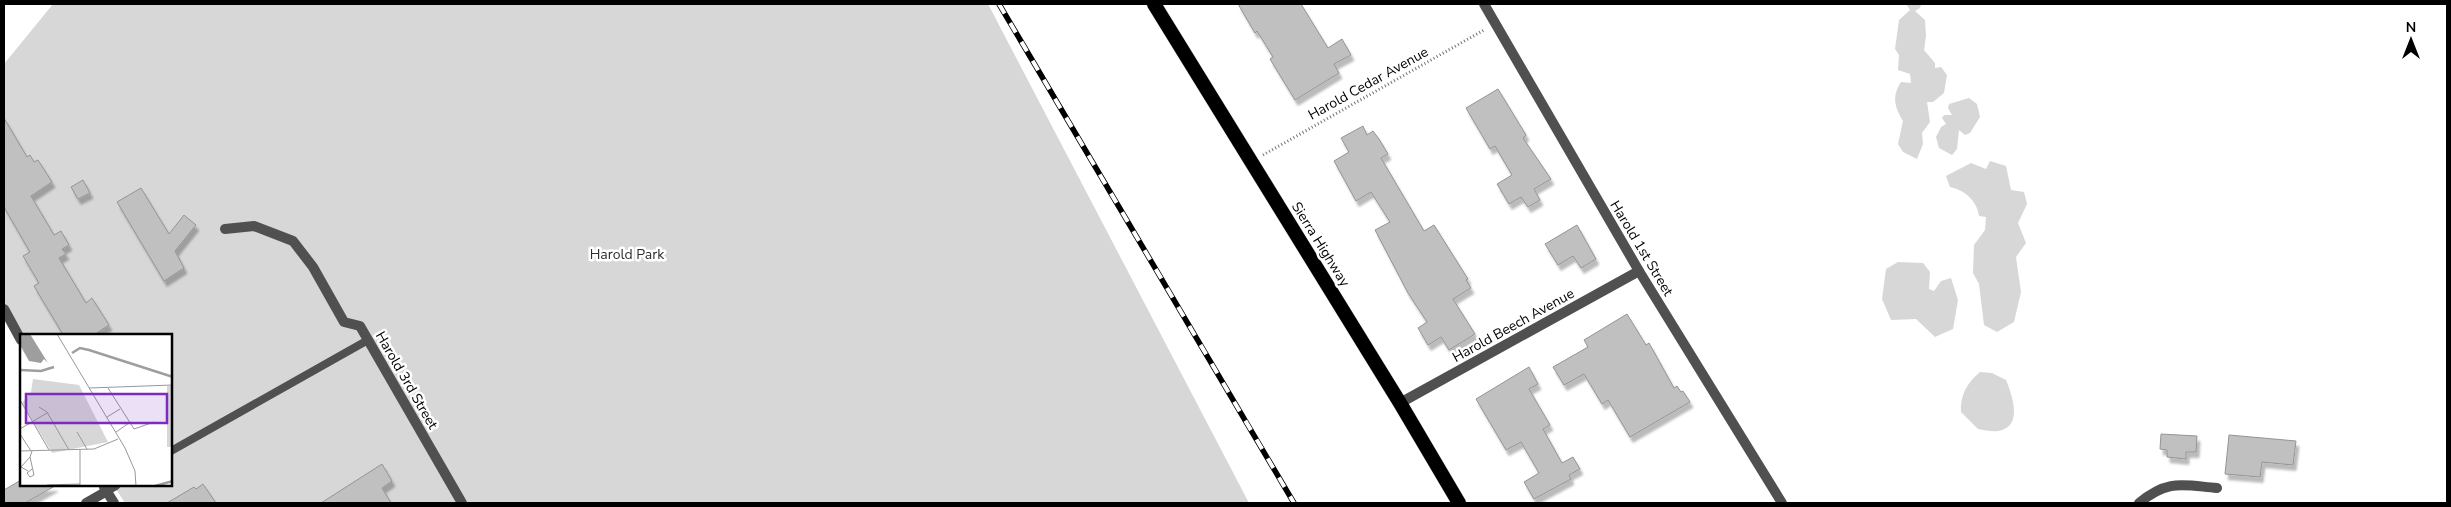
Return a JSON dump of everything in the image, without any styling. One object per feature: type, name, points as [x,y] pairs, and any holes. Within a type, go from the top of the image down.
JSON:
[{"type":"highway","name":"Sierra Highway","points":[[1154,4],[1400,403],[1459,503]]},
{"type":"street","name":"Harold 1st Street","points":[[1484,4],[1639,271],[1782,503]]},
{"type":"street","name":"Harold 3rd Street","points":[[225,229],[254,226],[293,241],[313,267],[344,322],[360,326],[462,503]]},
{"type":"street","name":"Harold Beech Avenue","points":[[1400,403],[1639,271]]},
{"type":"street","points":[[4,309],[20,338]]},
{"type":"street","points":[[2139,503],[2154,490],[2174,484],[2217,488]]},
{"type":"street","points":[[86,503],[109,488],[114,503]]},
{"type":"lane","points":[[172,450],[368,340]]},
{"type":"path","name":"Harold Cedar Avenue","points":[[1251,162],[1496,24]]},
{"type":"green space","name":"Harold Park","points":[[53,4],[988,4],[1249,503],[125,503],[115,487],[172,487],[172,334],[24,334],[4,301],[4,64]]},
{"type":"green space","points":[[1906,4],[1921,4],[1920,8],[1915,11],[1925,20],[1926,36],[1924,50],[1935,63],[1935,68],[1941,67],[1947,75],[1944,93],[1933,102],[1927,102],[1930,122],[1922,133],[1923,144],[1917,159],[1903,152],[1898,144],[1903,121],[1896,106],[1896,92],[1901,82],[1911,83],[1910,74],[1898,70],[1899,55],[1895,49],[1899,20],[1910,10]]},
{"type":"green space","points":[[1969,98],[1977,104],[1980,117],[1970,133],[1965,135],[1959,130],[1957,149],[1952,155],[1939,148],[1936,137],[1941,127],[1946,124],[1942,118],[1944,115],[1952,115],[1948,108],[1949,104]]},
{"type":"green space","points":[[1990,161],[2006,166],[2011,190],[2024,192],[2027,204],[2018,223],[2026,243],[2016,257],[2021,292],[2014,322],[1997,332],[1984,325],[1979,284],[1973,273],[1974,245],[1985,230],[1986,217],[1979,216],[1976,206],[1969,197],[1961,191],[1950,187],[1946,176],[1971,163],[1986,169]]},
{"type":"green space","points":[[2447,216],[2447,503],[2446,503]]},
{"type":"green space","points":[[1898,262],[1923,263],[1930,272],[1929,289],[1934,291],[1941,281],[1951,278],[1958,300],[1953,329],[1935,337],[1916,319],[1891,320],[1882,299],[1886,269]]},
{"type":"green space","points":[[1980,372],[1992,373],[2006,380],[2013,402],[2014,417],[2006,428],[1998,431],[1978,429],[1961,412],[1965,390],[1971,380]]},
{"type":"building","points":[[1238,4],[1301,4],[1328,48],[1342,39],[1351,55],[1334,64],[1339,73],[1295,100],[1270,59],[1273,57],[1257,31],[1255,33]]},
{"type":"building","points":[[1498,89],[1526,135],[1523,138],[1551,179],[1534,189],[1540,200],[1528,207],[1521,197],[1509,204],[1497,184],[1512,175],[1495,146],[1490,149],[1466,108]]},
{"type":"building","points":[[4,118],[27,157],[30,155],[34,162],[38,160],[52,182],[31,196],[54,235],[61,231],[69,245],[62,249],[66,254],[59,258],[86,303],[92,298],[109,325],[95,334],[63,334],[34,286],[39,283],[23,256],[30,252],[4,207]]},
{"type":"building","points":[[1363,126],[1367,135],[1373,131],[1388,154],[1381,158],[1424,231],[1434,225],[1468,279],[1466,280],[1471,288],[1453,299],[1475,334],[1449,350],[1441,337],[1428,345],[1418,328],[1427,322],[1408,293],[1375,230],[1390,222],[1371,192],[1356,201],[1334,161],[1349,152],[1341,138]]},
{"type":"building","points":[[83,180],[90,193],[78,199],[71,187]]},
{"type":"building","points":[[141,188],[169,234],[184,215],[196,225],[175,251],[184,268],[164,281],[117,202]]},
{"type":"building","points":[[1577,225],[1596,259],[1581,268],[1573,256],[1558,265],[1545,244]]},
{"type":"building","points":[[1627,314],[1646,345],[1649,343],[1674,388],[1677,386],[1681,392],[1683,391],[1690,402],[1630,437],[1608,400],[1602,404],[1584,374],[1564,385],[1553,367],[1588,347],[1584,340]]},
{"type":"building","points":[[1529,367],[1538,384],[1529,389],[1550,425],[1543,429],[1562,463],[1573,457],[1580,469],[1569,475],[1571,479],[1534,499],[1524,482],[1539,473],[1521,442],[1506,450],[1476,399]]},
{"type":"building","points":[[2161,434],[2197,436],[2196,452],[2186,452],[2186,459],[2167,457],[2167,450],[2160,449]]},
{"type":"building","points":[[2229,435],[2296,441],[2293,465],[2262,462],[2260,477],[2225,474]]},
{"type":"building","points":[[382,464],[392,481],[382,488],[391,503],[321,503]]},
{"type":"building","points":[[20,481],[20,487],[53,487],[25,503],[4,503],[4,490]]},
{"type":"building","points":[[203,484],[216,503],[167,503],[194,487],[196,489]]},
{"type":"railway","points":[[999,4],[1294,503]]}]
